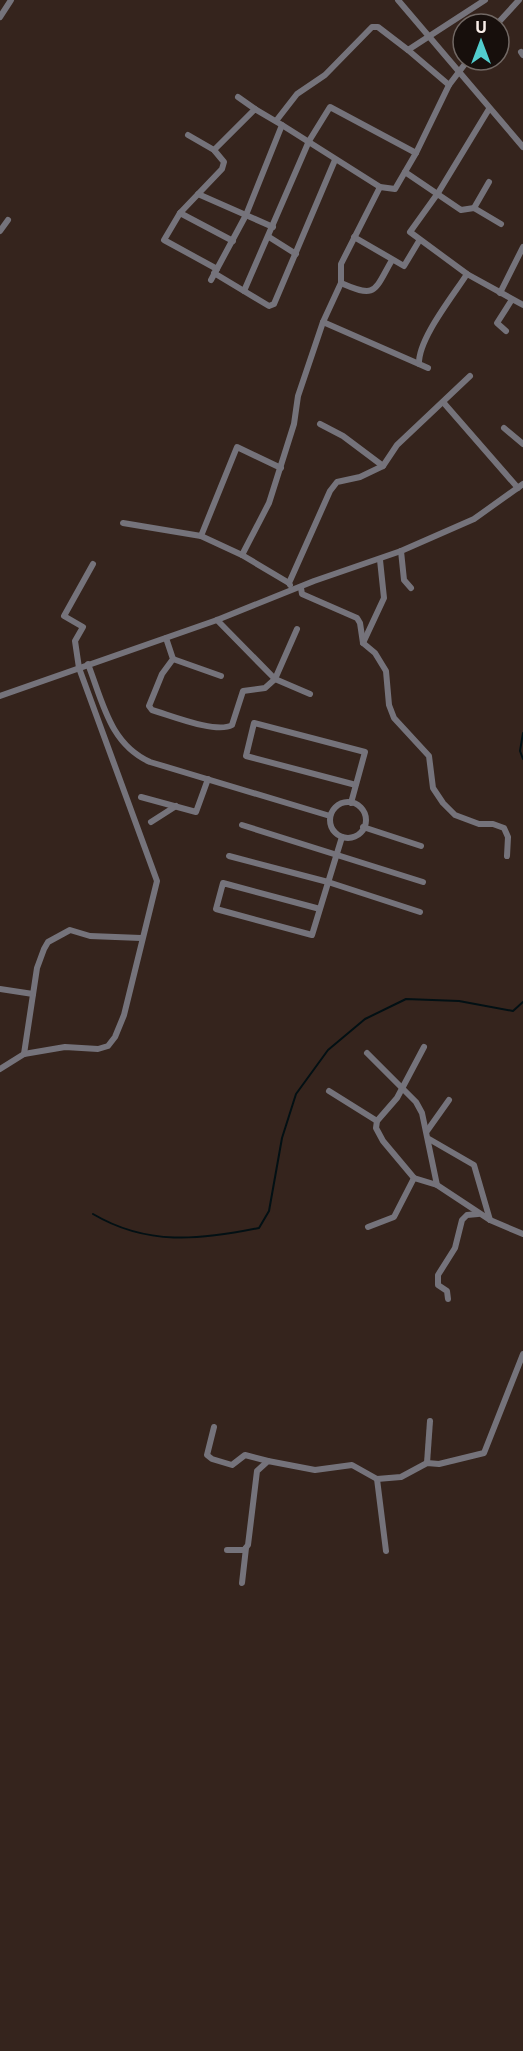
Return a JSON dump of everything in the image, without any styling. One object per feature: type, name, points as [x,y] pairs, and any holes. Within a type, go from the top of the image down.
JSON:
[{"type":"street","points":[[1,14],[11,0]]},
{"type":"street","points":[[398,0],[451,62]]},
{"type":"street","points":[[408,50],[485,0]]},
{"type":"street","points":[[211,280],[246,215],[279,123],[297,94],[325,75],[372,27],[378,27],[449,85]]},
{"type":"street","points":[[238,97],[380,187],[395,189],[416,153],[449,85],[458,72]]},
{"type":"street","points":[[460,72],[523,147]]},
{"type":"street","points":[[244,291],[309,141],[332,106],[416,153]]},
{"type":"street","points":[[214,150],[255,109]]},
{"type":"street","points":[[489,109],[438,193],[411,230],[411,234],[467,274],[523,306]]},
{"type":"street","points":[[188,135],[214,150],[224,162],[222,169],[180,213],[164,240],[269,306],[274,304],[335,160]]},
{"type":"street","points":[[405,172],[461,210],[474,208],[501,224]]},
{"type":"street","points":[[474,208],[489,182]]},
{"type":"street","points":[[243,555],[269,503],[281,468],[294,424],[298,396],[323,322],[341,284],[341,264],[380,187]]},
{"type":"street","points":[[198,194],[273,227]]},
{"type":"street","points":[[180,213],[232,241]]},
{"type":"street","points":[[0,231],[8,220]]},
{"type":"street","points":[[269,237],[296,254]]},
{"type":"street","points":[[354,237],[404,266],[419,241]]},
{"type":"street","points":[[500,293],[510,277],[511,266],[523,247]]},
{"type":"street","points":[[341,284],[363,293],[369,293],[376,288],[392,260]]},
{"type":"street","points":[[419,364],[418,355],[441,313],[467,274]]},
{"type":"street","points":[[506,331],[496,323],[511,301]]},
{"type":"street","points":[[323,322],[428,368]]},
{"type":"street","points":[[289,583],[330,491],[338,482],[360,477],[383,465],[397,445],[470,376]]},
{"type":"street","points":[[0,696],[217,620],[314,581],[380,560],[474,519],[520,486],[442,402]]},
{"type":"street","points":[[320,424],[344,436],[383,465]]},
{"type":"street","points":[[504,428],[523,444]]},
{"type":"street","points":[[201,536],[237,447],[281,468]]},
{"type":"street","points":[[123,524],[201,536],[243,555],[289,583],[293,590]]},
{"type":"street","points":[[401,551],[404,580],[411,588]]},
{"type":"street","points":[[363,643],[384,598],[380,560]]},
{"type":"street","points":[[0,1069],[24,1054],[65,1047],[98,1049],[108,1046],[115,1037],[124,1015],[135,975],[141,938],[157,881],[79,668],[75,641],[83,627],[66,618],[64,611],[93,564]]},
{"type":"street","points":[[301,588],[302,594],[357,618],[363,643],[375,653],[386,671],[389,705],[394,718],[429,756],[433,788],[456,815],[479,824],[493,824],[504,828],[508,837],[507,856]]},
{"type":"street","points":[[217,620],[275,679],[310,694]]},
{"type":"street","points":[[173,660],[162,674],[149,706],[152,710],[213,727],[232,725],[243,691],[266,688],[275,679],[297,629]]},
{"type":"street","points":[[166,638],[173,660]]},
{"type":"street","points":[[173,660],[221,676]]},
{"type":"street","points":[[88,664],[110,722],[122,743],[134,755],[330,816]]},
{"type":"street","points":[[351,803],[356,785],[364,752],[254,723],[246,756],[356,785]]},
{"type":"street","points":[[141,797],[196,812],[208,779]]},
{"type":"street","points":[[351,803],[363,812],[363,827],[356,836],[342,837],[332,828],[330,816],[340,804],[351,803]]},
{"type":"street","points":[[151,822],[176,806]]},
{"type":"street","points":[[242,825],[423,882]]},
{"type":"street","points":[[363,827],[421,846]]},
{"type":"street","points":[[320,909],[223,883],[216,909],[312,935],[320,909],[328,882],[342,837]]},
{"type":"street","points":[[229,856],[328,882],[420,912]]},
{"type":"street","points":[[24,1054],[33,994],[44,949],[61,934],[70,930],[90,936],[141,938]]},
{"type":"street","points":[[0,989],[33,994]]},
{"type":"street","points":[[424,1047],[403,1089],[377,1121],[376,1128],[383,1141],[414,1178],[437,1185],[490,1220],[523,1234]]},
{"type":"street","points":[[367,1053],[403,1089],[422,1113],[437,1185]]},
{"type":"street","points":[[328,1090],[377,1121]]},
{"type":"street","points":[[427,1131],[449,1100]]},
{"type":"street","points":[[429,1139],[474,1165],[490,1220]]},
{"type":"street","points":[[368,1227],[394,1217],[414,1178]]},
{"type":"street","points":[[448,1299],[447,1291],[438,1285],[438,1275],[455,1248],[462,1220],[467,1215],[478,1213]]},
{"type":"street","points":[[214,1427],[207,1455],[232,1465],[241,1457],[249,1455],[315,1470],[352,1466],[377,1479],[401,1477],[428,1463],[452,1462],[480,1455],[486,1450],[523,1354]]},
{"type":"street","points":[[428,1463],[430,1421]]},
{"type":"street","points":[[242,1583],[257,1471],[268,1461]]},
{"type":"street","points":[[377,1479],[386,1551]]},
{"type":"street","points":[[227,1550],[246,1548]]},
{"type":"waterway","points":[[523,733],[520,751],[523,759]]},
{"type":"waterway","points":[[93,1214],[133,1231],[174,1238],[216,1235],[259,1228],[269,1211],[282,1138],[296,1094],[328,1050],[365,1019],[406,999],[459,1001],[513,1011],[523,1002]]}]
